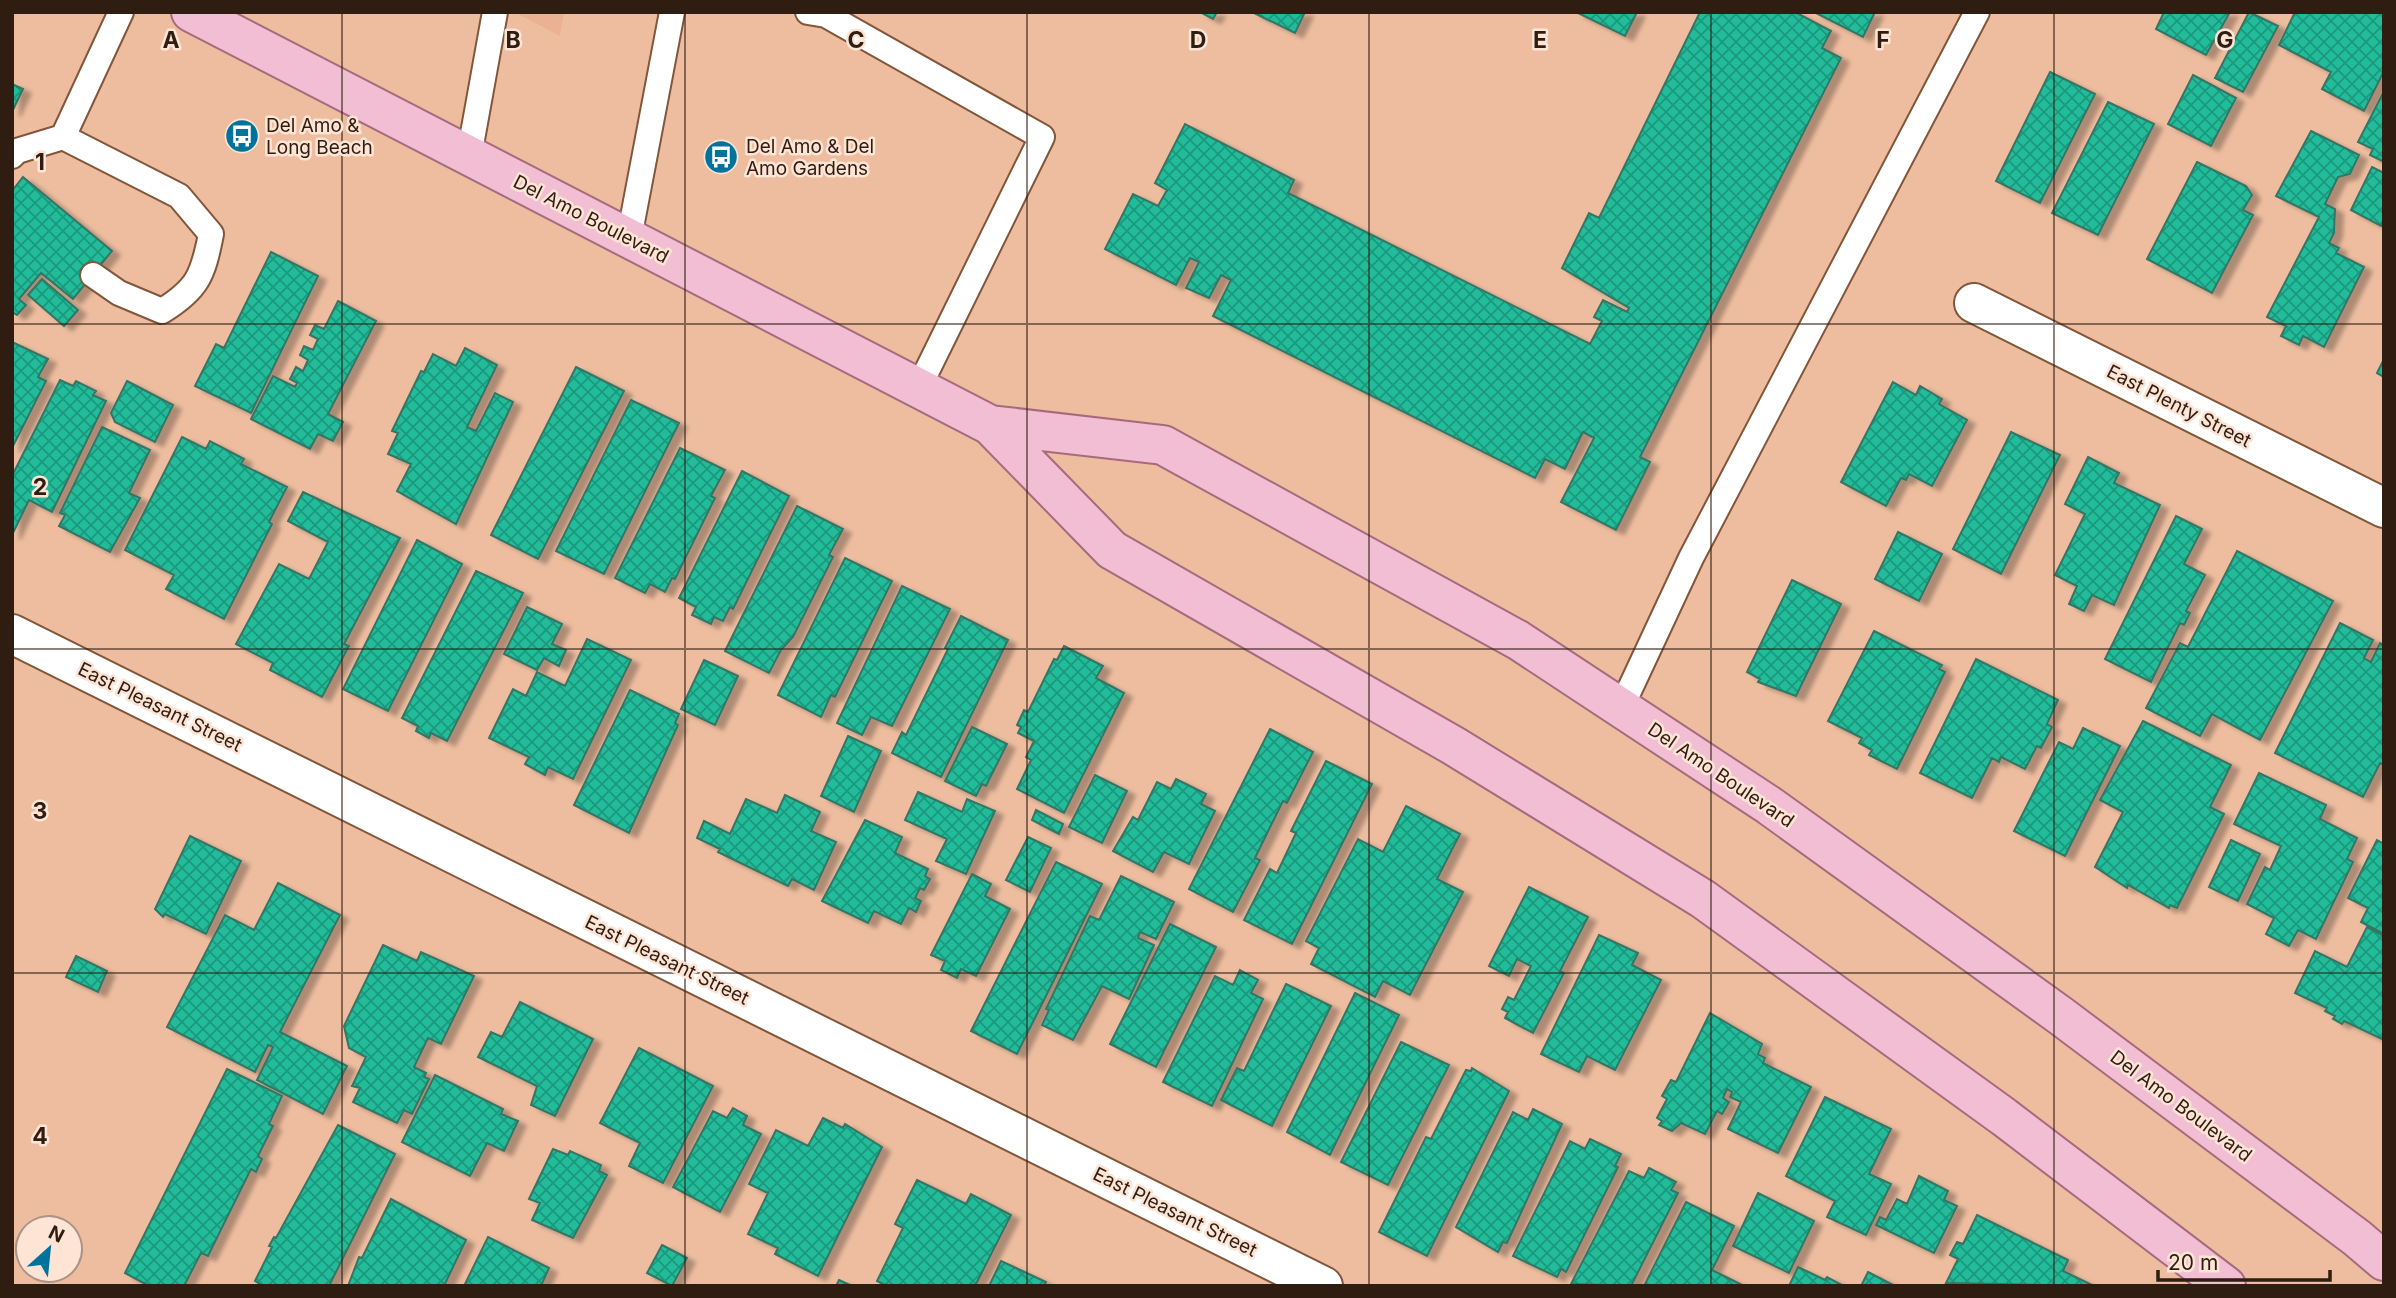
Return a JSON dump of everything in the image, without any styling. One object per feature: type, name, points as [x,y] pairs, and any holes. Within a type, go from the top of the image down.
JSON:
[{"type":"main road","name":"Del Amo Boulevard","points":[[191,12],[990,425],[1112,550],[1454,746],[1703,899],[2004,1117],[2226,1286]]},
{"type":"main road","name":"Del Amo Boulevard","points":[[990,425],[1163,445],[1518,640],[1770,806],[2062,1016],[2384,1261]]},
{"type":"street","name":"East Plenty Street","points":[[1973,303],[2384,508]]},
{"type":"street","name":"East Pleasant Street","points":[[12,634],[1322,1286]]},
{"type":"lane","points":[[63,137],[121,12]]},
{"type":"lane","points":[[469,156],[495,12]]},
{"type":"lane","points":[[629,238],[672,12]]},
{"type":"lane","points":[[808,12],[826,15],[1042,137],[919,387]]},
{"type":"lane","points":[[1621,708],[1691,558],[1977,12]]},
{"type":"lane","points":[[12,156],[17,151],[63,137],[179,196],[211,234],[206,259],[189,295],[162,311],[119,293],[93,275]]},
{"type":"shaded area","points":[[514,12],[564,12],[560,36]]},
{"type":"building","points":[[1200,12],[1217,12],[1213,19]]},
{"type":"building","points":[[1252,12],[1305,12],[1295,33]]},
{"type":"building","points":[[1576,12],[1637,12],[1625,36]]},
{"type":"building","points":[[1700,12],[1795,12],[1831,31],[1822,48],[1841,58],[1640,457],[1650,462],[1616,530],[1561,502],[1594,438],[1583,432],[1565,469],[1545,459],[1535,478],[1213,316],[1231,280],[1221,275],[1209,298],[1186,288],[1199,262],[1190,258],[1176,285],[1105,249],[1133,194],[1158,206],[1167,190],[1155,183],[1185,124],[1294,180],[1288,193],[1590,344],[1602,321],[1594,317],[1603,300],[1627,312],[1629,308],[1562,268],[1589,213],[1599,218]]},
{"type":"building","points":[[1814,12],[1875,12],[1863,37]]},
{"type":"building","points":[[2164,12],[2230,12],[2206,55],[2156,29]]},
{"type":"building","points":[[2249,12],[2278,26],[2243,92],[2215,78]]},
{"type":"building","points":[[2295,12],[2384,12],[2384,71],[2364,111],[2322,89],[2331,72],[2279,45]]},
{"type":"building","points":[[2050,72],[2095,94],[2040,203],[1996,181]]},
{"type":"building","points":[[2193,75],[2236,98],[2211,146],[2168,124]]},
{"type":"building","points":[[12,84],[23,89],[12,112]]},
{"type":"building","points":[[2384,91],[2384,162],[2370,155],[2373,149],[2358,142]]},
{"type":"building","points":[[2108,102],[2154,124],[2098,235],[2052,213]]},
{"type":"building","points":[[2311,131],[2359,155],[2350,174],[2338,177],[2325,204],[2335,209],[2334,233],[2329,243],[2339,248],[2336,253],[2364,267],[2324,347],[2303,336],[2299,345],[2281,336],[2286,326],[2267,317],[2319,217],[2276,196]]},
{"type":"building","points":[[2197,162],[2246,186],[2252,195],[2243,210],[2253,215],[2212,293],[2147,259]]},
{"type":"building","points":[[2372,167],[2384,173],[2384,220],[2381,226],[2351,210]]},
{"type":"building","points":[[23,177],[112,251],[73,299],[41,273],[19,299],[26,305],[17,315],[12,312],[12,191]]},
{"type":"building","points":[[271,252],[318,276],[251,413],[195,386],[216,344],[224,348]]},
{"type":"building","points":[[42,279],[78,310],[64,326],[28,295]]},
{"type":"building","points":[[338,301],[376,321],[328,414],[343,422],[333,441],[318,434],[310,449],[251,419],[273,376],[295,387],[297,383],[290,379],[296,367],[303,371],[308,360],[300,355],[304,346],[313,350],[318,339],[310,335],[315,325],[324,329]]},
{"type":"building","points":[[12,342],[48,359],[38,377],[46,381],[12,448]]},
{"type":"building","points":[[465,348],[497,365],[467,427],[476,431],[495,393],[513,402],[456,524],[397,491],[411,464],[388,454],[398,433],[392,431],[421,371],[424,372],[433,354],[456,366]]},
{"type":"building","points":[[2384,359],[2384,377],[2377,373]]},
{"type":"building","points":[[576,367],[624,391],[538,559],[491,535]]},
{"type":"building","points":[[60,380],[73,386],[76,381],[96,391],[93,395],[106,401],[52,512],[29,500],[12,535],[12,476]]},
{"type":"building","points":[[127,381],[173,405],[155,442],[115,422],[111,413]]},
{"type":"building","points":[[1893,382],[1916,395],[1920,386],[1942,399],[1939,404],[1967,420],[1932,486],[1909,474],[1906,480],[1901,478],[1886,506],[1841,482]]},
{"type":"building","points":[[631,400],[679,423],[604,574],[556,551]]},
{"type":"building","points":[[102,427],[150,450],[129,493],[140,498],[110,552],[59,526],[65,515],[60,513]]},
{"type":"building","points":[[2011,432],[2060,455],[2001,574],[1953,549]]},
{"type":"building","points":[[182,437],[206,449],[210,441],[244,459],[241,464],[287,487],[269,522],[272,524],[224,619],[166,589],[174,575],[125,550]]},
{"type":"building","points":[[680,448],[725,470],[711,496],[715,498],[675,579],[672,578],[665,592],[650,584],[645,593],[615,578]]},
{"type":"building","points":[[2088,457],[2119,473],[2114,483],[2160,505],[2114,605],[2092,595],[2084,611],[2069,604],[2077,586],[2055,575],[2085,514],[2065,504]]},
{"type":"building","points":[[742,471],[789,496],[733,609],[730,607],[723,621],[714,617],[711,624],[692,615],[696,607],[679,598]]},
{"type":"building","points":[[303,492],[400,538],[344,644],[349,646],[322,697],[270,670],[273,663],[236,644],[279,564],[309,579],[328,542],[288,521]]},
{"type":"building","points":[[797,506],[843,529],[829,555],[833,557],[793,637],[781,650],[769,673],[725,651]]},
{"type":"building","points":[[2176,516],[2202,529],[2184,564],[2205,575],[2186,611],[2190,613],[2184,625],[2180,623],[2151,682],[2105,659]]},
{"type":"building","points":[[1898,532],[1942,554],[1919,601],[1875,579]]},
{"type":"building","points":[[417,540],[462,564],[388,711],[343,689]]},
{"type":"building","points":[[2237,551],[2333,601],[2260,740],[2212,714],[2200,736],[2146,708],[2180,643],[2188,647]]},
{"type":"building","points":[[845,558],[892,581],[835,697],[831,695],[821,717],[778,695]]},
{"type":"building","points":[[476,571],[523,593],[447,741],[431,733],[429,738],[416,731],[418,726],[402,718]]},
{"type":"building","points":[[1792,580],[1841,604],[1796,696],[1758,682],[1760,679],[1747,672]]},
{"type":"building","points":[[902,586],[950,609],[892,726],[871,717],[862,735],[837,723]]},
{"type":"building","points":[[527,607],[562,624],[552,644],[566,650],[559,666],[544,658],[537,670],[504,654]]},
{"type":"building","points":[[961,616],[1008,640],[941,777],[892,753],[902,732],[906,735]]},
{"type":"building","points":[[2340,623],[2373,640],[2364,658],[2371,662],[2380,643],[2384,645],[2384,765],[2380,763],[2363,797],[2275,753]]},
{"type":"building","points":[[1874,631],[1942,665],[1939,669],[1945,672],[1897,769],[1869,755],[1872,750],[1859,743],[1862,738],[1828,721]]},
{"type":"building","points":[[587,639],[631,660],[573,779],[548,767],[545,775],[525,764],[529,757],[489,738],[513,689],[526,696],[537,672],[565,686]]},
{"type":"building","points":[[1064,646],[1103,666],[1096,678],[1124,693],[1064,813],[1017,789],[1031,760],[1026,757],[1034,741],[1018,733],[1021,727],[1017,725],[1024,710],[1028,712],[1054,659],[1057,660]]},
{"type":"building","points":[[1976,659],[2058,700],[2047,724],[2052,727],[2041,748],[2037,746],[2025,769],[2001,757],[1999,762],[1992,758],[1972,798],[1920,773]]},
{"type":"building","points":[[704,660],[738,676],[715,725],[681,709]]},
{"type":"building","points":[[630,690],[679,714],[675,723],[678,725],[629,833],[574,805]]},
{"type":"building","points":[[2143,721],[2231,765],[2210,807],[2224,814],[2177,908],[2170,905],[2169,908],[2128,885],[2127,888],[2095,867],[2123,812],[2100,800]]},
{"type":"building","points":[[972,727],[1007,744],[986,786],[982,784],[976,796],[945,781]]},
{"type":"building","points":[[2083,728],[2120,746],[2065,856],[2014,831],[2059,742],[2073,749]]},
{"type":"building","points":[[1270,729],[1313,752],[1287,803],[1283,801],[1255,858],[1260,860],[1233,912],[1189,889]]},
{"type":"building","points":[[848,736],[881,751],[854,812],[821,796]]},
{"type":"building","points":[[1326,761],[1372,784],[1292,944],[1244,920],[1270,869],[1277,873],[1296,833],[1291,831]]},
{"type":"building","points":[[2259,773],[2326,805],[2320,819],[2357,838],[2347,859],[2353,862],[2316,939],[2298,930],[2289,946],[2266,934],[2274,918],[2247,904],[2265,867],[2270,870],[2281,846],[2234,824]]},
{"type":"building","points":[[1095,775],[1127,791],[1102,843],[1069,827]]},
{"type":"building","points":[[1176,779],[1206,794],[1201,804],[1215,811],[1189,864],[1164,852],[1153,872],[1113,851],[1133,817],[1138,820],[1157,782],[1171,789]]},
{"type":"building","points":[[918,792],[962,812],[967,799],[995,811],[966,874],[936,861],[947,839],[905,820]]},
{"type":"building","points":[[785,795],[820,812],[811,831],[836,842],[814,890],[792,879],[788,886],[718,852],[720,849],[697,838],[704,821],[730,834],[746,799],[777,813]]},
{"type":"building","points":[[1406,806],[1460,834],[1437,879],[1463,892],[1410,995],[1383,981],[1375,997],[1311,964],[1319,948],[1306,941],[1358,839],[1383,852]]},
{"type":"building","points":[[1036,810],[1063,824],[1059,834],[1032,820]]},
{"type":"building","points":[[865,820],[902,837],[895,853],[928,869],[925,876],[930,879],[924,890],[920,888],[915,898],[921,901],[916,912],[909,908],[901,924],[874,911],[868,923],[822,901]]},
{"type":"building","points":[[190,836],[241,861],[206,934],[165,914],[163,917],[155,909]]},
{"type":"building","points":[[1028,837],[1051,848],[1030,892],[1006,880]]},
{"type":"building","points":[[2231,840],[2260,854],[2238,901],[2209,887]]},
{"type":"building","points":[[2377,840],[2384,844],[2384,934],[2361,922],[2368,908],[2348,898]]},
{"type":"building","points":[[1056,862],[1102,884],[1017,1054],[971,1031]]},
{"type":"building","points":[[972,874],[991,884],[985,896],[1010,909],[976,976],[961,969],[957,978],[941,970],[945,961],[931,955]]},
{"type":"building","points":[[1121,876],[1174,902],[1156,939],[1140,932],[1138,938],[1154,945],[1129,999],[1102,986],[1073,1040],[1042,1025],[1049,1010],[1046,1009],[1090,916],[1099,920]]},
{"type":"building","points":[[278,883],[340,915],[280,1032],[347,1066],[323,1114],[257,1080],[273,1047],[268,1045],[255,1072],[167,1027],[225,915],[254,930]]},
{"type":"building","points":[[1529,887],[1588,917],[1560,971],[1564,973],[1533,1033],[1505,1018],[1508,1012],[1502,1009],[1508,997],[1514,1000],[1531,966],[1517,959],[1509,976],[1489,966]]},
{"type":"building","points":[[1170,924],[1216,947],[1156,1067],[1110,1044]]},
{"type":"building","points":[[2367,927],[2384,936],[2384,1040],[2344,1021],[2342,1024],[2333,1019],[2335,1016],[2325,1011],[2327,1008],[2295,993],[2315,951],[2347,967]]},
{"type":"building","points":[[1599,935],[1638,953],[1632,965],[1661,980],[1615,1070],[1587,1056],[1579,1072],[1541,1054]]},
{"type":"building","points":[[383,945],[417,961],[421,952],[474,976],[441,1044],[428,1038],[414,1067],[426,1073],[424,1077],[429,1079],[412,1114],[404,1110],[397,1123],[353,1102],[360,1088],[352,1086],[366,1057],[349,1048],[344,1026]]},
{"type":"building","points":[[76,956],[107,971],[98,992],[66,977]]},
{"type":"building","points":[[1240,970],[1258,980],[1251,993],[1263,999],[1212,1106],[1163,1082],[1215,976],[1233,985]]},
{"type":"building","points":[[1286,984],[1331,1006],[1272,1126],[1221,1100],[1237,1068],[1244,1071]]},
{"type":"building","points":[[1355,993],[1399,1015],[1330,1155],[1287,1132]]},
{"type":"building","points":[[520,1002],[593,1039],[555,1116],[531,1105],[537,1086],[478,1057],[491,1032],[502,1037]]},
{"type":"building","points":[[1710,1013],[1762,1044],[1758,1054],[1765,1058],[1763,1063],[1811,1087],[1778,1153],[1728,1129],[1741,1102],[1730,1097],[1732,1092],[1727,1089],[1723,1098],[1729,1102],[1722,1114],[1717,1111],[1705,1134],[1681,1123],[1672,1131],[1659,1125],[1662,1121],[1657,1118],[1667,1099],[1662,1096],[1671,1080],[1676,1082]]},
{"type":"building","points":[[1401,1042],[1449,1065],[1388,1185],[1341,1162]]},
{"type":"building","points":[[639,1048],[713,1086],[663,1183],[629,1166],[640,1143],[600,1123]]},
{"type":"building","points":[[1472,1068],[1509,1091],[1427,1256],[1379,1232],[1426,1137],[1431,1139],[1466,1070],[1471,1071]]},
{"type":"building","points":[[227,1069],[282,1096],[269,1124],[273,1126],[258,1156],[262,1159],[256,1172],[251,1169],[208,1256],[201,1253],[184,1286],[149,1286],[125,1273]]},
{"type":"building","points":[[435,1075],[503,1109],[501,1114],[518,1121],[504,1151],[487,1143],[470,1176],[402,1142]]},
{"type":"building","points":[[1825,1097],[1891,1129],[1869,1174],[1891,1184],[1866,1235],[1827,1217],[1835,1201],[1786,1176]]},
{"type":"building","points":[[733,1108],[747,1116],[743,1125],[761,1134],[720,1212],[673,1187],[713,1111],[727,1118]]},
{"type":"building","points":[[1533,1109],[1562,1124],[1507,1243],[1503,1242],[1498,1252],[1456,1227],[1513,1112],[1528,1120]]},
{"type":"building","points":[[823,1118],[843,1128],[845,1124],[882,1147],[818,1276],[775,1254],[778,1248],[748,1234],[768,1193],[749,1184],[776,1130],[808,1146]]},
{"type":"building","points":[[338,1125],[395,1154],[329,1286],[263,1286],[255,1281],[272,1247],[269,1246],[274,1237],[276,1238]]},
{"type":"building","points":[[1590,1139],[1621,1154],[1615,1166],[1618,1167],[1566,1272],[1561,1269],[1557,1277],[1513,1256],[1570,1141],[1585,1149]]},
{"type":"building","points":[[553,1149],[568,1155],[570,1151],[601,1165],[599,1171],[607,1175],[573,1238],[532,1220],[540,1203],[529,1199]]},
{"type":"building","points":[[1649,1168],[1676,1182],[1671,1190],[1678,1193],[1631,1286],[1571,1284],[1629,1171],[1644,1178]]},
{"type":"building","points":[[1919,1176],[1948,1191],[1944,1200],[1957,1206],[1934,1253],[1876,1225],[1880,1217],[1886,1220],[1897,1199],[1907,1204]]},
{"type":"building","points":[[917,1180],[966,1204],[971,1194],[1011,1215],[975,1286],[887,1286],[877,1281],[903,1228],[895,1224]]},
{"type":"building","points":[[1758,1193],[1814,1221],[1789,1273],[1733,1246]]},
{"type":"building","points":[[391,1199],[466,1240],[444,1286],[348,1286],[359,1257],[362,1258]]},
{"type":"building","points":[[1686,1202],[1734,1226],[1712,1270],[1744,1286],[1644,1286]]},
{"type":"building","points":[[1977,1215],[2068,1260],[2063,1271],[2094,1286],[1946,1283],[1958,1259],[1950,1255],[1957,1242],[1963,1244]]},
{"type":"building","points":[[488,1237],[549,1268],[541,1286],[464,1286]]},
{"type":"building","points":[[662,1245],[687,1258],[672,1286],[647,1273]]},
{"type":"building","points":[[1001,1261],[1046,1282],[1044,1286],[989,1286]]},
{"type":"building","points":[[1798,1267],[1825,1280],[1827,1277],[1842,1285],[1789,1286]]},
{"type":"building","points":[[1868,1272],[1895,1286],[1861,1286]]},
{"type":"building","points":[[839,1280],[852,1286],[836,1286]]},
{"type":"place","name":"Del Amo & Long Beach","points":[[242,136]]},
{"type":"place","name":"Del Amo & Del Amo Gardens","points":[[721,157]]}]
